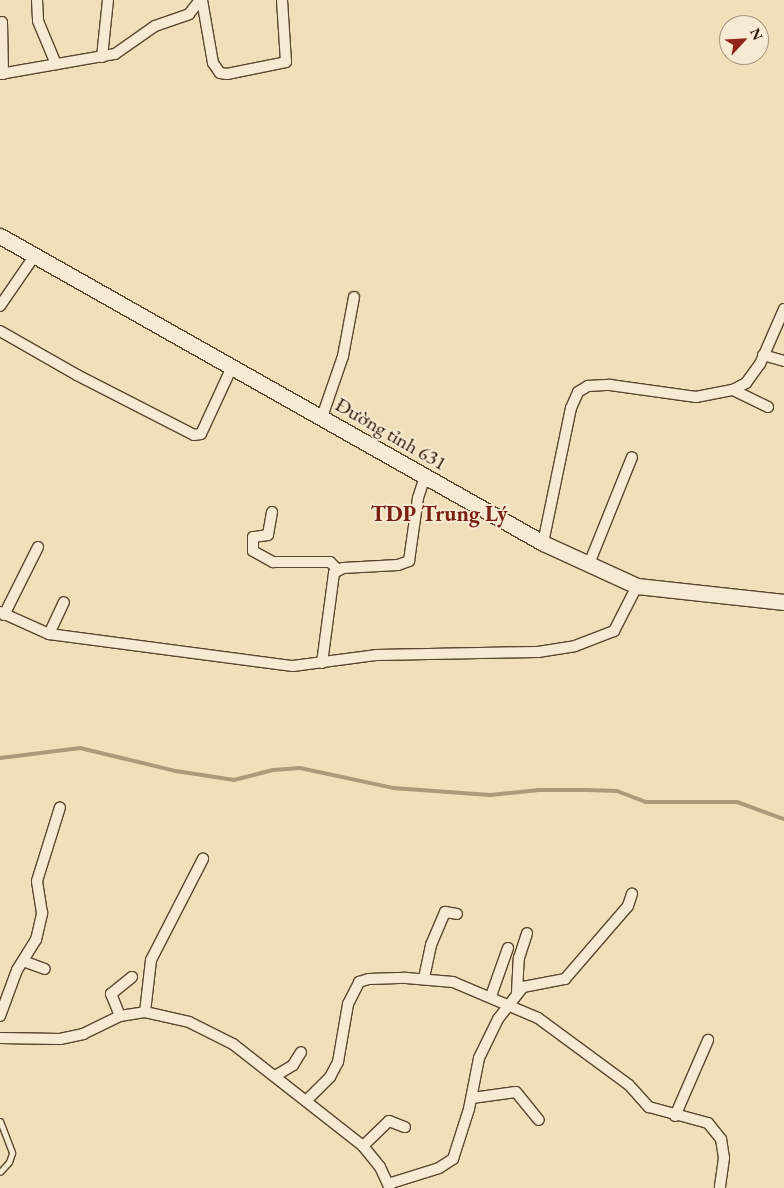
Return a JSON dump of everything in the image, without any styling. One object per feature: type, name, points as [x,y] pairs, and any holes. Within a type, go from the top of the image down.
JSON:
[{"type":"main road","name":"Đường tỉnh 631","points":[[0,236],[231,369],[322,417],[543,543],[637,586],[784,602]]},
{"type":"street","points":[[37,0],[38,21],[56,64]]},
{"type":"street","points":[[102,57],[108,0]]},
{"type":"street","points":[[2,22],[1,74],[115,54],[155,26],[189,14],[201,0]]},
{"type":"street","points":[[201,0],[213,62],[220,73],[227,74],[286,62],[282,0]]},
{"type":"street","points":[[0,306],[35,255]]},
{"type":"street","points":[[322,417],[343,356],[354,297]]},
{"type":"street","points":[[543,543],[571,408],[574,396],[581,389],[610,385],[696,397],[733,390],[746,383],[763,355],[784,309]]},
{"type":"street","points":[[0,330],[77,375],[194,435],[201,434],[231,369]]},
{"type":"street","points":[[763,355],[784,361]]},
{"type":"street","points":[[733,390],[768,407]]},
{"type":"street","points":[[589,564],[632,457]]},
{"type":"street","points":[[272,512],[268,535],[253,537],[253,551],[273,562],[330,562],[338,570],[398,565],[409,561],[418,498],[425,476]]},
{"type":"street","points":[[38,546],[2,614],[50,634],[260,664],[294,666],[377,655],[538,652],[575,646],[614,630],[637,586]]},
{"type":"street","points":[[322,663],[332,579],[338,570]]},
{"type":"street","points":[[50,634],[64,602]]},
{"type":"street","points":[[0,1016],[23,961],[36,940],[40,925],[37,880],[60,807]]},
{"type":"street","points":[[146,1012],[151,960],[203,859]]},
{"type":"street","points":[[0,1038],[60,1039],[83,1034],[120,1016],[146,1012],[188,1022],[212,1032],[307,1100],[372,1155],[389,1186],[439,1168],[453,1159],[472,1098],[479,1058],[517,992],[532,984],[565,979],[628,906],[632,894]]},
{"type":"street","points":[[424,978],[431,946],[445,912],[457,914]]},
{"type":"street","points":[[517,992],[519,958],[527,934]]},
{"type":"street","points":[[490,996],[508,948]]},
{"type":"street","points":[[23,961],[45,969]]},
{"type":"street","points":[[120,1016],[111,994],[132,977]]},
{"type":"street","points":[[307,1100],[330,1077],[338,1062],[348,1004],[359,982],[369,979],[424,978],[453,982],[490,996],[507,1007],[538,1018],[621,1080],[649,1107],[675,1116],[708,1123],[721,1139],[724,1158],[720,1188]]},
{"type":"street","points":[[675,1116],[708,1040]]},
{"type":"street","points":[[275,1076],[293,1065],[302,1052]]},
{"type":"street","points":[[472,1098],[516,1092],[538,1120]]},
{"type":"street","points":[[363,1146],[389,1121],[405,1128]]},
{"type":"lane","points":[[0,1121],[12,1153],[0,1172]]},
{"type":"waterway","points":[[0,758],[80,748],[176,771],[234,780],[273,770],[300,768],[393,788],[490,795],[539,790],[617,791],[646,802],[737,802],[784,819]]},
{"type":"district","name":"TDP Trung Lý","points":[[439,514]]}]
